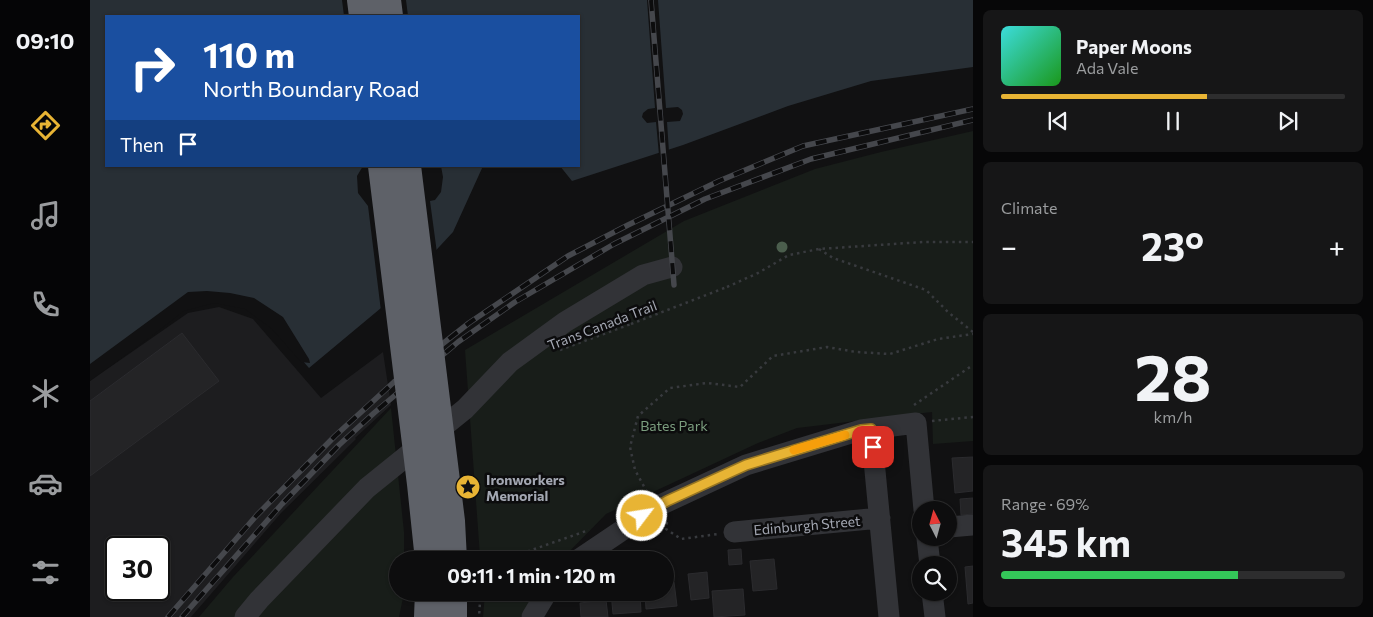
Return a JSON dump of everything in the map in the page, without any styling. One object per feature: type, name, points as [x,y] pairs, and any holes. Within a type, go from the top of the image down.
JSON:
[{"type":"highway","points":[[361,0],[363,15]]},
{"type":"highway","points":[[387,0],[389,15]]},
{"type":"highway","points":[[382,167],[428,551]]},
{"type":"highway","points":[[407,167],[452,521],[453,551]]},
{"type":"highway","points":[[428,617],[429,601]]},
{"type":"highway","points":[[453,601],[453,617]]},
{"type":"street","points":[[245,617],[259,600],[367,488],[465,409],[510,362],[565,322],[643,275],[672,268]]},
{"type":"street","points":[[591,551],[661,504],[746,465],[861,430],[916,424],[923,501]]},
{"type":"street","points":[[871,429],[889,617]]},
{"type":"street","name":"Edinburgh Street","points":[[734,532],[880,518]]},
{"type":"street","points":[[958,526],[973,525]]},
{"type":"street","points":[[532,617],[542,601]]},
{"type":"street","points":[[933,601],[935,617]]},
{"type":"path","name":"Trans Canada Trail","points":[[554,353],[727,287],[758,273],[789,255],[819,249],[923,242],[973,242]]},
{"type":"path","points":[[819,249],[833,258],[926,290],[973,333]]},
{"type":"path","points":[[734,532],[681,539],[666,529],[661,504],[635,470],[630,447],[638,416],[670,388],[707,383],[740,387],[773,356],[827,347],[856,352],[890,354],[938,339],[973,333]]},
{"type":"path","points":[[973,365],[913,406],[916,424],[973,417]]},
{"type":"path","points":[[529,551],[592,529]]},
{"type":"path","points":[[479,617],[480,601]]},
{"type":"shaded area","points":[[90,0],[973,0],[973,67],[871,81],[788,106],[683,145],[572,181],[561,167],[580,167],[580,15],[105,15],[105,167],[483,167],[453,232],[387,303],[309,368],[274,328],[246,307],[214,301],[182,308],[90,379]]},
{"type":"shaded area","points":[[219,307],[253,319],[321,398],[383,352],[391,405],[355,438],[281,513],[191,617],[90,617],[90,381],[188,313]]},
{"type":"green space","name":"Bates Park","points":[[973,131],[973,441],[933,444],[932,412],[797,428],[758,443],[606,514],[570,551],[480,551],[465,350],[684,221],[815,169]]},
{"type":"green space","points":[[391,408],[404,532],[404,551],[389,551],[389,601],[402,601],[399,617],[199,617],[233,577]]},
{"type":"green space","points":[[484,601],[531,601],[521,617],[483,617]]},
{"type":"pier","points":[[342,0],[406,0],[408,15],[344,15]]},
{"type":"pier","points":[[647,0],[658,0],[666,108],[678,107],[682,110],[683,114],[680,121],[667,122],[669,152],[659,155],[656,122],[647,123],[642,117],[643,113],[648,109],[655,108]]},
{"type":"pier","points":[[362,167],[441,167],[443,177],[441,192],[435,200],[430,201],[437,253],[381,311],[368,206],[358,193],[357,176]]},
{"type":"pier","points":[[207,291],[254,298],[283,317],[310,363],[301,362],[272,329],[245,309],[214,303],[184,311],[90,381],[90,364],[188,292]]},
{"type":"building","points":[[182,333],[219,381],[90,476],[90,401]]},
{"type":"building","points":[[973,457],[973,491],[955,493],[952,458]]},
{"type":"building","points":[[973,498],[973,514],[961,515],[960,499]]},
{"type":"building","points":[[741,549],[742,564],[729,565],[728,550]]},
{"type":"building","points":[[774,559],[777,589],[753,591],[750,561]]},
{"type":"building","points":[[973,566],[973,603],[968,604],[965,567]]},
{"type":"building","points":[[707,572],[709,598],[691,600],[688,574]]},
{"type":"building","points":[[674,582],[677,606],[646,609],[646,601],[674,601]]},
{"type":"building","points":[[743,589],[745,615],[714,617],[712,591]]},
{"type":"building","points":[[606,601],[608,617],[581,617],[580,603]]},
{"type":"building","points":[[612,601],[640,601],[641,612],[613,614]]},
{"type":"railway","points":[[651,0],[674,285]]},
{"type":"railway","points":[[168,617],[257,515],[335,436],[394,382],[469,323],[568,256],[719,181],[803,146],[973,109]]},
{"type":"railway","points":[[182,617],[282,504],[339,445],[458,342],[515,302],[614,244],[705,199],[811,159],[973,120]]},
{"type":"slow traffic","points":[[794,450],[845,435]]},
{"type":"place","name":"Ironworkers Memorial","points":[[468,487]]},
{"type":"route","points":[[642,516],[667,501],[746,465],[861,430],[871,429],[873,447]]}]
